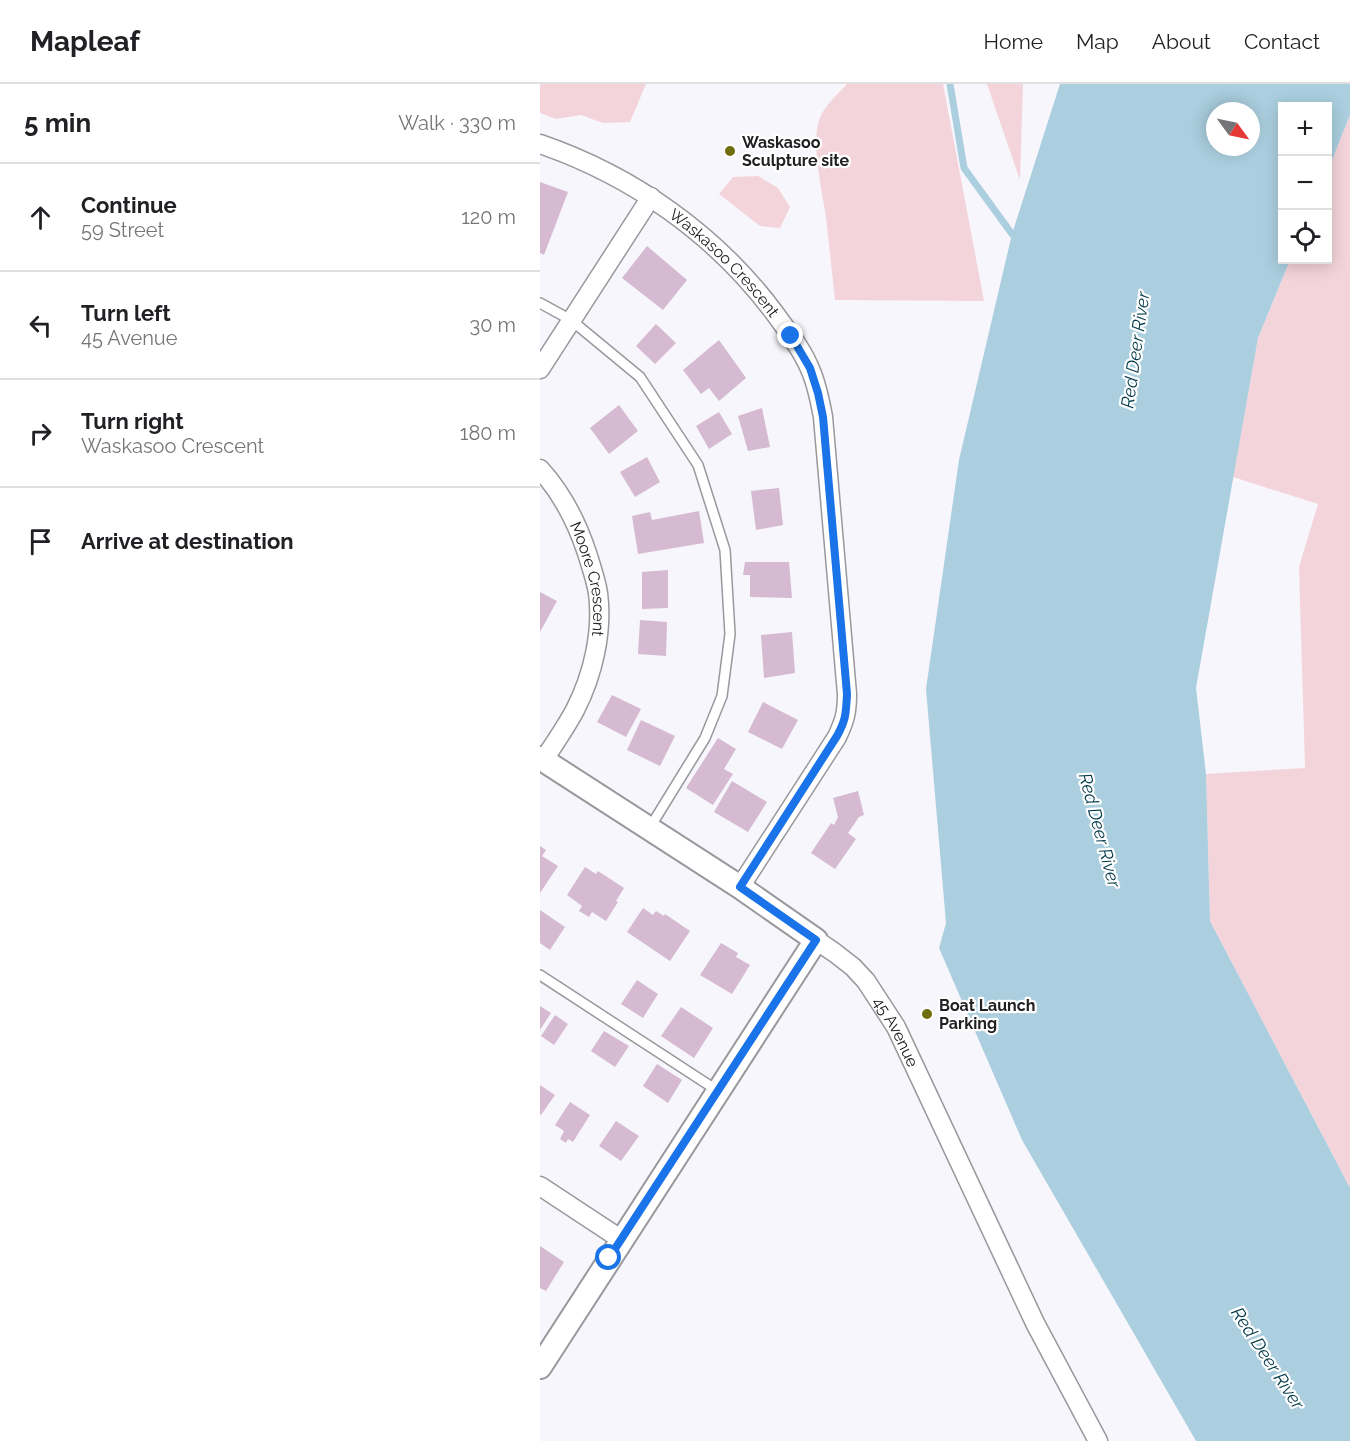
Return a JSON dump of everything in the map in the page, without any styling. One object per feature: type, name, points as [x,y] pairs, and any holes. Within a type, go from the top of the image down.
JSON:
[{"type":"street","name":"Waskasoo Crescent","points":[[540,144],[600,168],[651,197],[714,246],[765,300],[791,336],[810,368],[818,393],[823,417],[847,694],[845,722],[740,887]]},
{"type":"street","points":[[540,369],[651,197]]},
{"type":"street","name":"Moore Crescent","points":[[540,469],[563,500],[580,530],[598,592],[599,614],[592,666],[585,687],[575,710],[542,760]]},
{"type":"street","name":"45 Avenue","points":[[542,760],[740,887],[835,953],[866,981],[896,1027],[1035,1323],[1098,1441]]},
{"type":"street","points":[[540,1367],[816,940]]},
{"type":"street","points":[[540,1186],[622,1240]]},
{"type":"lane","points":[[540,303],[572,320],[640,377],[698,465],[725,550],[730,634],[722,696],[705,738],[649,829]]},
{"type":"lane","points":[[540,975],[718,1091]]},
{"type":"shaded area","points":[[540,84],[646,84],[630,122],[603,123],[581,115],[556,119],[540,113]]},
{"type":"shaded area","points":[[847,84],[943,84],[984,301],[835,300],[816,142],[821,115]]},
{"type":"shaded area","points":[[987,84],[1023,84],[1020,180]]},
{"type":"shaded area","points":[[1350,115],[1350,1188],[1210,921],[1206,774],[1305,768],[1299,567],[1318,504],[1233,477],[1258,338],[1288,264],[1332,264],[1332,160]]},
{"type":"shaded area","points":[[758,176],[778,188],[790,207],[780,228],[760,226],[719,194],[733,177]]},
{"type":"water","name":"Red Deer River","points":[[1060,84],[1350,84],[1350,115],[1332,160],[1332,102],[1278,102],[1278,264],[1288,264],[1258,338],[1196,688],[1206,774],[1210,921],[1350,1188],[1350,1441],[1196,1441],[1022,1140],[939,948],[946,923],[926,689],[959,460],[1012,234]]},
{"type":"building","points":[[540,182],[568,192],[544,255],[540,253]]},
{"type":"building","points":[[647,246],[687,280],[663,310],[622,278]]},
{"type":"building","points":[[656,324],[676,343],[655,364],[636,346]]},
{"type":"building","points":[[719,340],[746,378],[719,401],[709,388],[701,394],[683,370]]},
{"type":"building","points":[[619,405],[638,431],[609,454],[590,428]]},
{"type":"building","points":[[762,408],[770,447],[748,451],[738,416]]},
{"type":"building","points":[[719,412],[732,434],[709,449],[696,426]]},
{"type":"building","points":[[647,457],[660,482],[635,497],[620,472]]},
{"type":"building","points":[[779,488],[783,525],[756,530],[751,491]]},
{"type":"building","points":[[699,511],[704,543],[638,554],[632,516],[650,512],[652,520]]},
{"type":"building","points":[[745,562],[789,562],[792,598],[750,597],[750,575],[743,575]]},
{"type":"building","points":[[668,570],[668,608],[642,609],[642,572]]},
{"type":"building","points":[[540,592],[557,601],[540,632]]},
{"type":"building","points":[[640,620],[667,622],[666,656],[638,654]]},
{"type":"building","points":[[792,632],[795,673],[764,678],[761,635]]},
{"type":"building","points":[[612,695],[641,709],[626,737],[597,722]]},
{"type":"building","points":[[763,702],[798,720],[782,749],[748,732]]},
{"type":"building","points":[[641,720],[675,736],[660,766],[627,750]]},
{"type":"building","points":[[718,738],[736,749],[724,769],[733,774],[713,805],[686,788]]},
{"type":"building","points":[[732,781],[767,802],[748,832],[714,812]]},
{"type":"building","points":[[858,791],[864,815],[859,817],[848,833],[856,839],[835,869],[811,853],[831,823],[834,825],[838,817],[833,798]]},
{"type":"building","points":[[540,846],[546,850],[542,856],[558,866],[540,893]]},
{"type":"building","points":[[585,867],[596,874],[598,871],[624,888],[606,921],[592,912],[589,917],[579,911],[582,906],[567,895]]},
{"type":"building","points":[[643,908],[653,915],[656,911],[664,916],[665,914],[690,931],[670,961],[627,932]]},
{"type":"building","points":[[540,910],[565,927],[550,950],[540,943]]},
{"type":"building","points":[[721,943],[738,953],[736,957],[750,965],[732,994],[700,975]]},
{"type":"building","points":[[637,980],[658,994],[643,1018],[621,1004]]},
{"type":"building","points":[[540,1006],[551,1013],[540,1030]]},
{"type":"building","points":[[681,1007],[713,1028],[694,1058],[661,1036]]},
{"type":"building","points":[[555,1015],[568,1024],[554,1045],[541,1036]]},
{"type":"building","points":[[604,1031],[629,1046],[615,1067],[591,1051]]},
{"type":"building","points":[[657,1064],[682,1080],[668,1103],[643,1086]]},
{"type":"building","points":[[540,1085],[555,1095],[541,1115],[540,1114]]},
{"type":"building","points":[[570,1102],[590,1115],[573,1142],[568,1139],[566,1143],[560,1139],[564,1131],[555,1125]]},
{"type":"building","points":[[616,1121],[639,1136],[621,1161],[599,1146]]},
{"type":"building","points":[[540,1246],[564,1262],[546,1291],[540,1288]]},
{"type":"waterway","points":[[950,84],[964,168],[1012,234],[1019,237]]},
{"type":"place","name":"Waskasoo Sculpture site","points":[[730,151]]},
{"type":"place","name":"Boat Launch Parking","points":[[927,1014]]},
{"type":"route","points":[[609,1258],[816,940],[740,887],[837,736],[845,722],[847,709],[823,417],[810,368],[791,336]]}]
